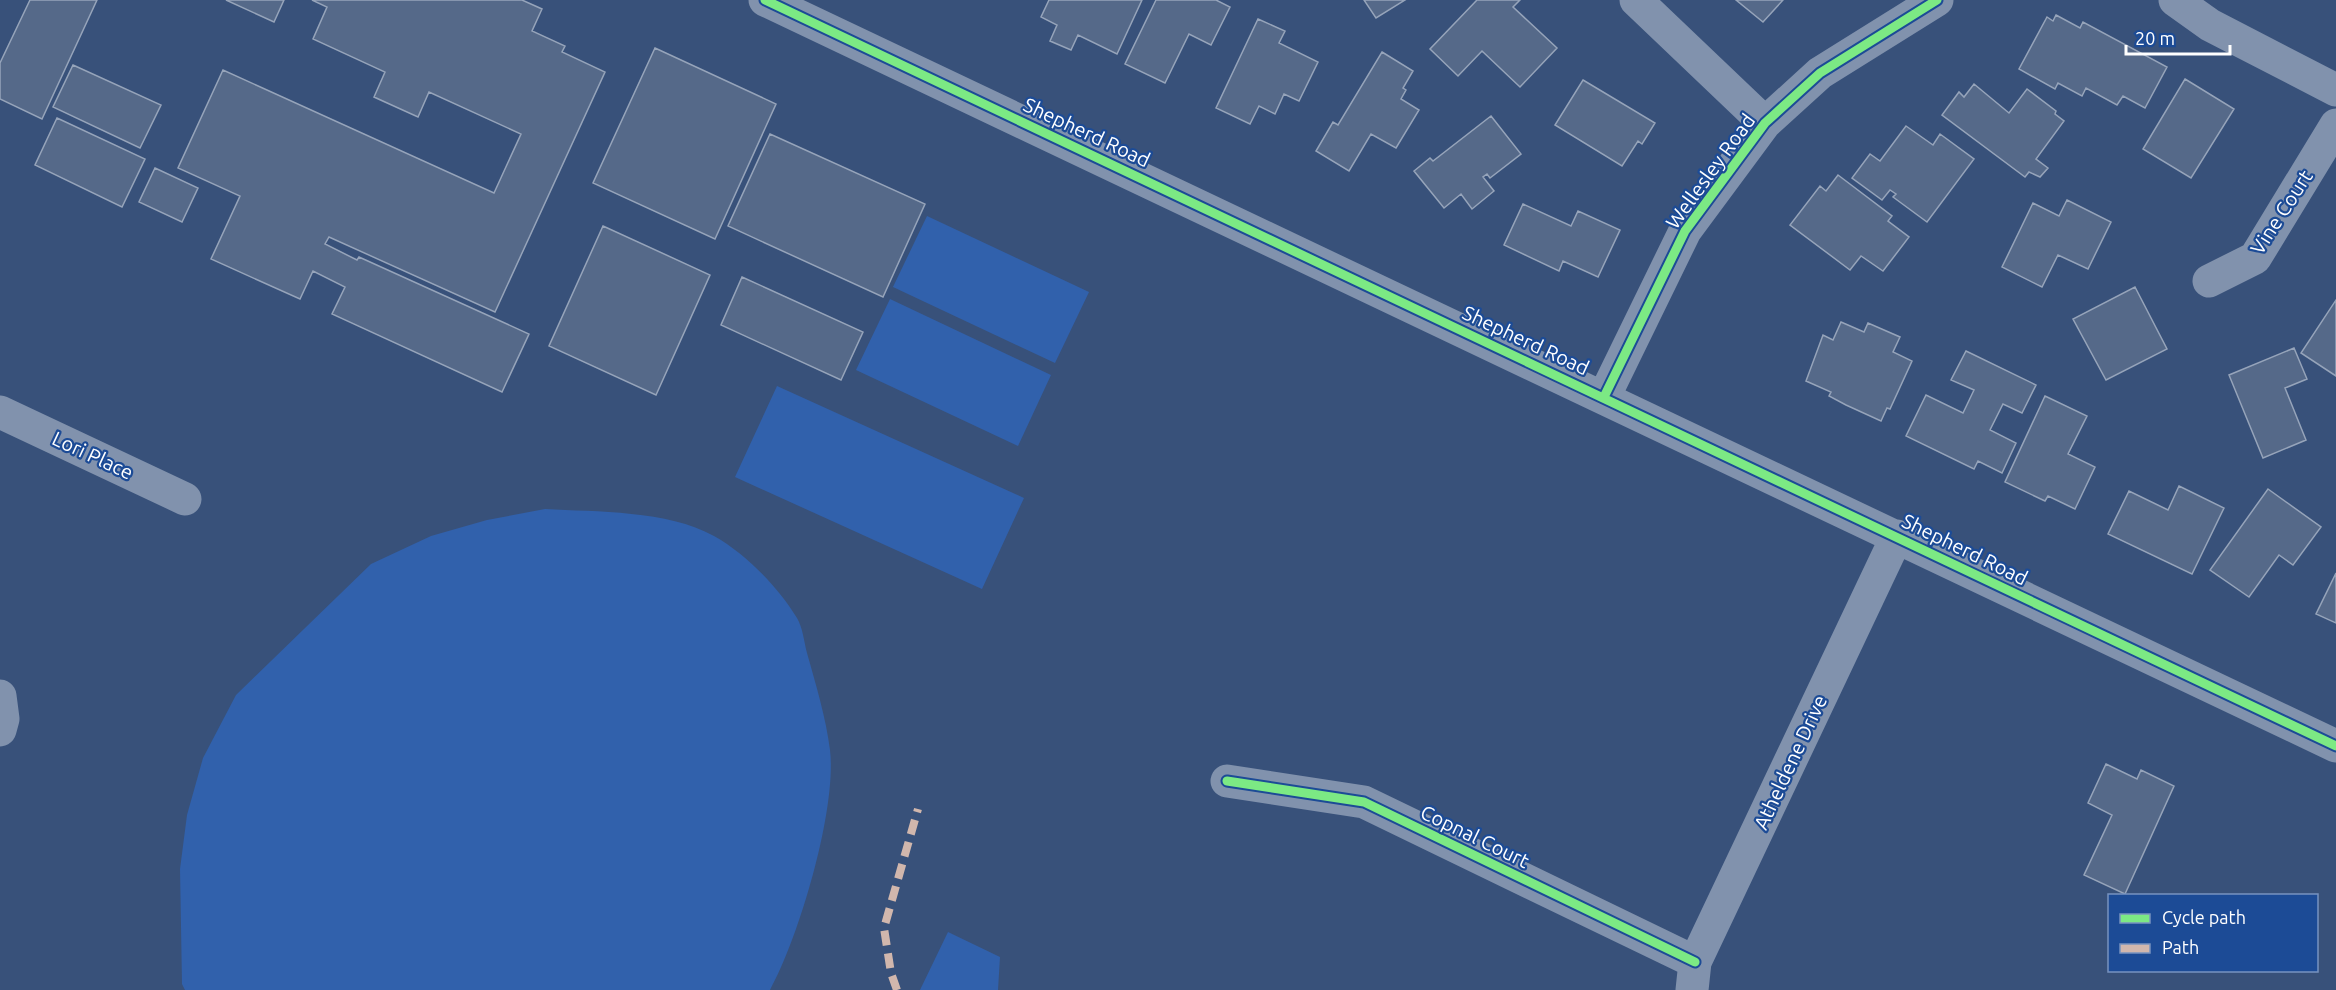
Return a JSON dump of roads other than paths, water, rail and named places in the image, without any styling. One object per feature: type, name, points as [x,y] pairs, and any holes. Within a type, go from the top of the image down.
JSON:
[{"type":"street","name":"Shepherd Road","points":[[765,0],[2336,746]]},
{"type":"street","points":[[1636,0],[1765,123]]},
{"type":"street","name":"Wellesley Road","points":[[1604,397],[1685,231],[1765,123],[1820,73],[1937,0]]},
{"type":"street","points":[[2175,0],[2210,25],[2336,90]]},
{"type":"street","name":"Vine Court","points":[[2209,281],[2255,258],[2336,125]]},
{"type":"street","name":"Lori Place","points":[[0,411],[185,499]]},
{"type":"street","name":"Atheldene Drive","points":[[1693,976],[1897,536]]},
{"type":"street","points":[[0,696],[3,719],[0,730]]},
{"type":"street","name":"Copnal Court","points":[[1227,781],[1364,802],[1693,976]]}]
